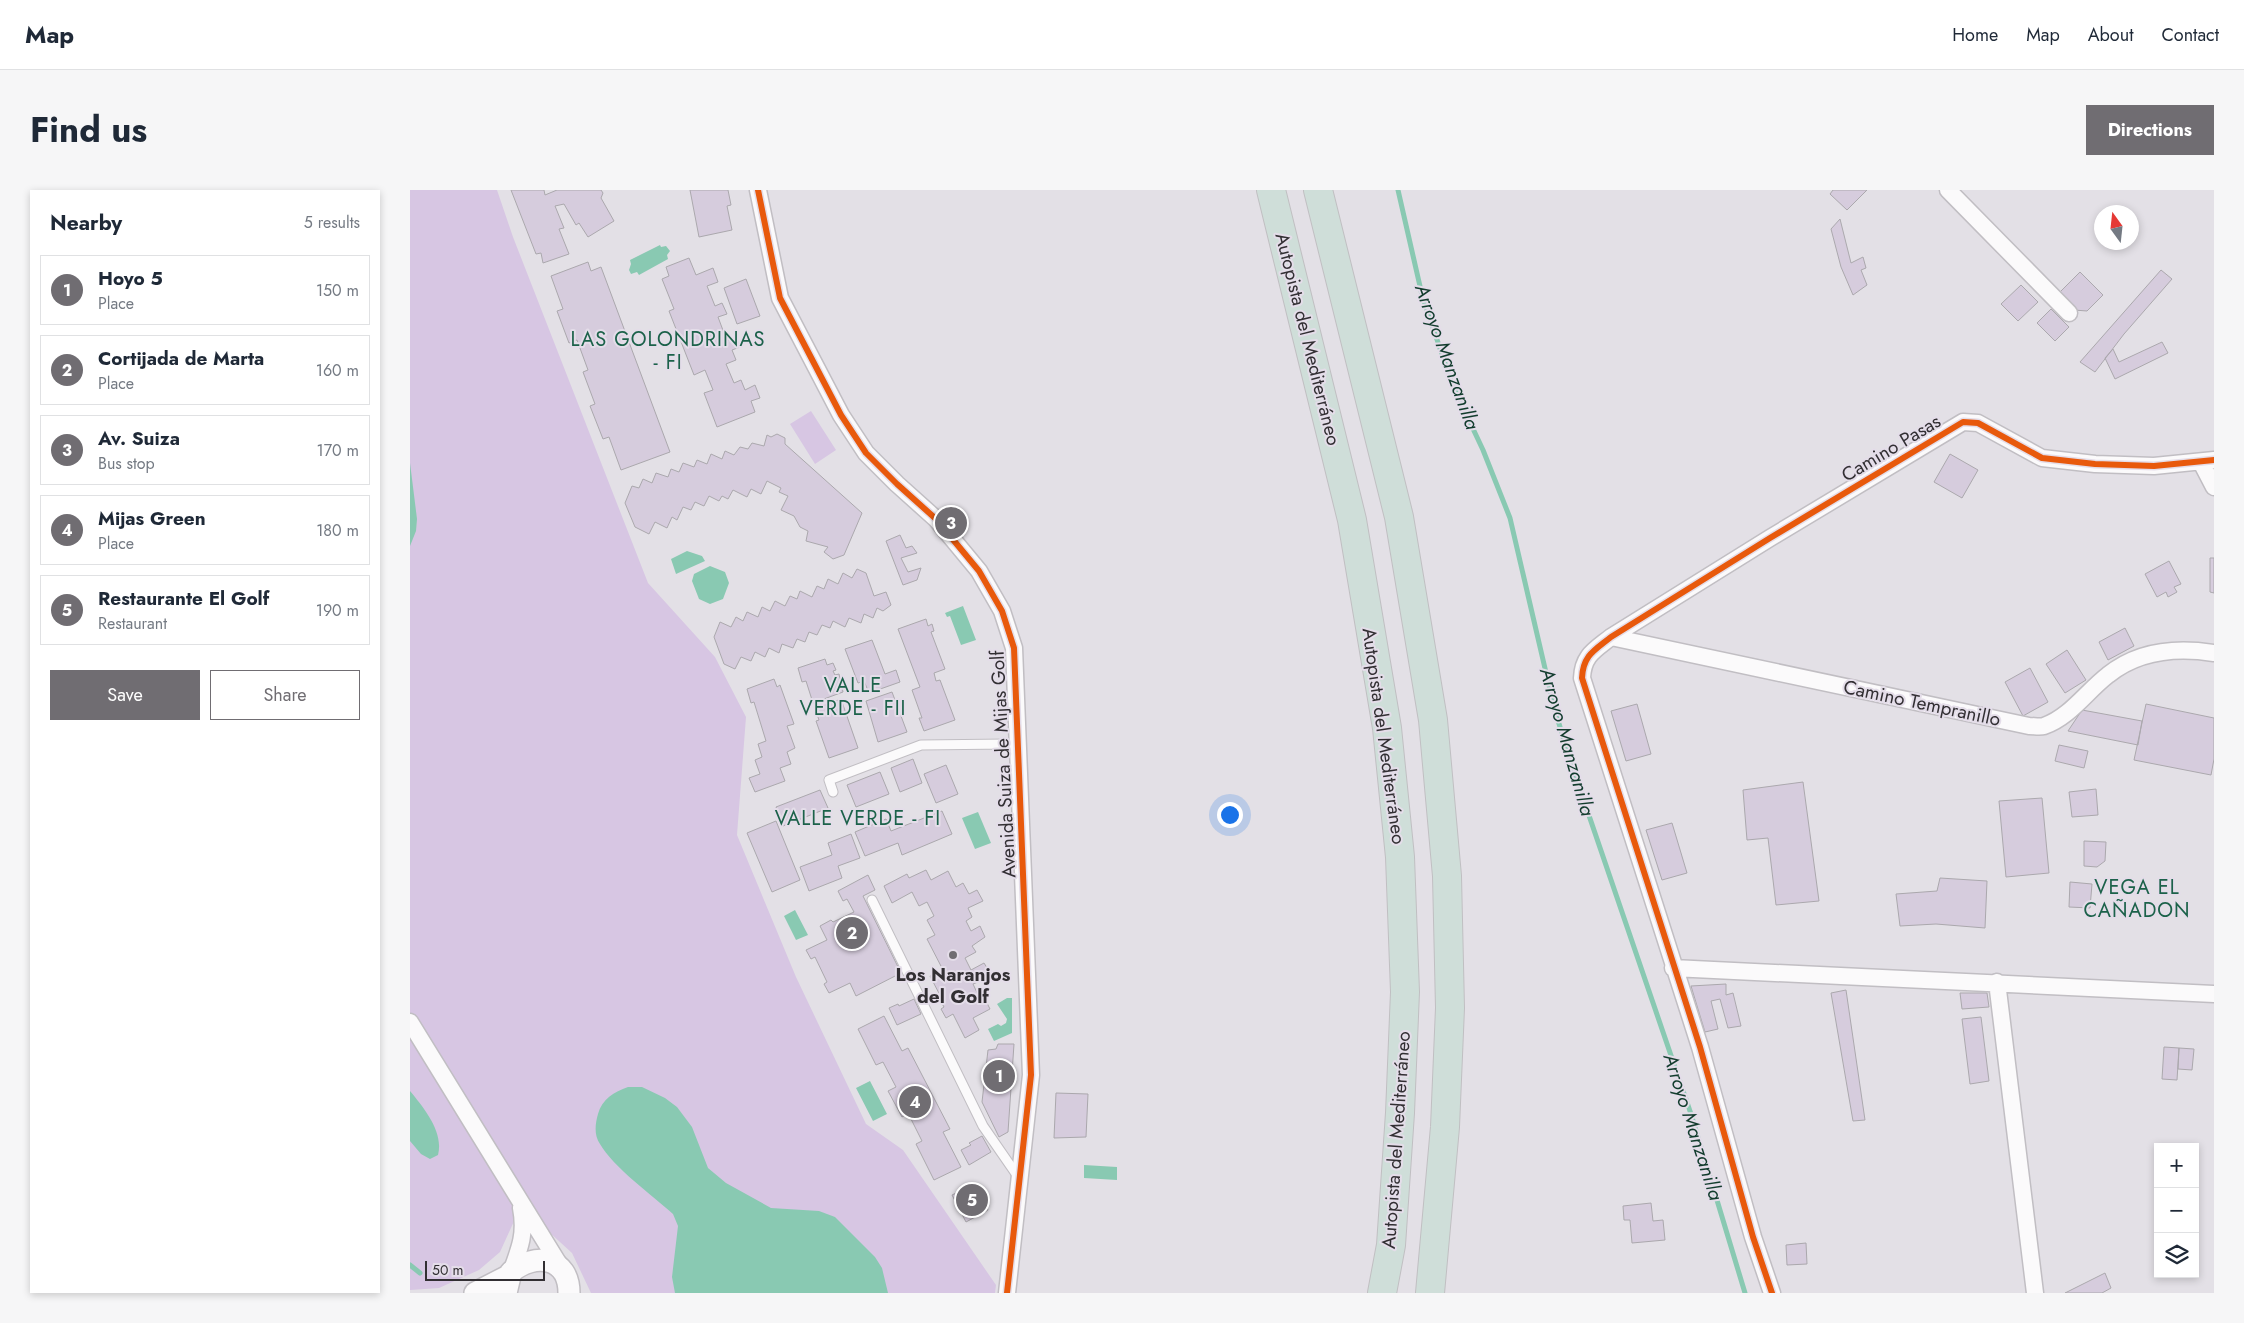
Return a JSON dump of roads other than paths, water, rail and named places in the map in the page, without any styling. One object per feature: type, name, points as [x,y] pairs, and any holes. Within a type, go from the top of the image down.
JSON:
[{"type":"highway","name":"Autopista del Mediterráneo","points":[[1271,190],[1352,520],[1387,728],[1399,847],[1405,992],[1392,1236],[1382,1293]]},
{"type":"highway","points":[[1318,190],[1399,517],[1433,720],[1447,876],[1450,1008],[1445,1127],[1430,1293]]},
{"type":"street","name":"Avenida Suiza de Mijas Golf","points":[[758,190],[780,298],[841,415],[866,453],[936,519],[962,548],[979,571],[1002,611],[1014,648],[1031,1076],[1007,1293]]},
{"type":"street","points":[[1948,190],[2069,313]]},
{"type":"street","name":"Camino Pasas","points":[[1772,1293],[1753,1237],[1700,1047],[1673,968],[1582,678],[1583,666],[1589,655],[1611,637],[1770,538],[1963,422],[1978,422],[2042,458],[2095,464],[2154,466],[2208,461]]},
{"type":"street","points":[[2208,461],[2214,487]]},
{"type":"street","name":"Camino Tempranillo","points":[[1611,637],[2029,726],[2043,726],[2058,718],[2108,674],[2133,659],[2156,652],[2182,649],[2214,654]]},
{"type":"street","points":[[1673,968],[1997,982],[2214,994]]},
{"type":"street","points":[[1997,982],[2035,1293]]},
{"type":"street","points":[[410,1022],[519,1198],[569,1286]]},
{"type":"street","points":[[509,1280],[520,1246],[524,1224],[519,1198]]},
{"type":"street","points":[[475,1293],[509,1280],[529,1260],[540,1259],[554,1264],[569,1286]]},
{"type":"lane","points":[[833,792],[829,780],[921,745],[1008,744],[1018,751]]},
{"type":"lane","points":[[872,900],[984,1126],[1020,1178]]},
{"type":"waterway","name":"Arroyo Manzanilla","points":[[1398,190],[1422,295],[1452,384],[1483,450],[1510,518],[1554,707],[1569,757],[1691,1114],[1745,1293]]},
{"type":"waterway","points":[[410,1265],[420,1273]]},
{"type":"place","name":"Av. Suiza","points":[[951,523]]},
{"type":"place","name":"Cortijada de Marta","points":[[852,933]]},
{"type":"place","name":"Los Naranjos del Golf","points":[[953,955]]},
{"type":"place","name":"Hoyo 5","points":[[999,1076]]},
{"type":"place","name":"Mijas Green","points":[[915,1102]]},
{"type":"place","name":"Restaurante El Golf","points":[[972,1200]]},
{"type":"district","name":"LAS GOLONDRINAS - FI","points":[[668,350]]},
{"type":"district","name":"VALLE VERDE - FII","points":[[853,696]]},
{"type":"district","name":"VALLE VERDE - FI","points":[[858,818]]},
{"type":"district","name":"VEGA EL CAÑADON","points":[[2137,898]]}]
